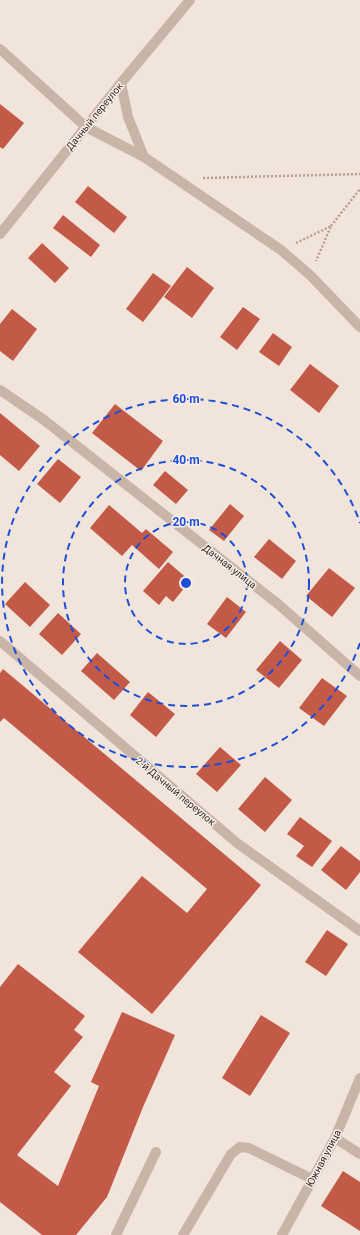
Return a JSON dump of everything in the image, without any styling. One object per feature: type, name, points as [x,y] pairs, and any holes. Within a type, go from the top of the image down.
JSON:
[{"type":"street","name":"Дачный переулок","points":[[0,234],[121,83],[190,0]]},
{"type":"street","points":[[0,49],[86,127],[144,157],[281,250],[310,275],[360,327]]},
{"type":"street","points":[[121,83],[128,117],[144,157]]},
{"type":"street","name":"Дачная улица","points":[[0,390],[44,420],[278,604],[360,676]]},
{"type":"street","name":"2-й Дачный переулок","points":[[0,641],[237,842],[360,930]]},
{"type":"street","name":"Южная улица","points":[[282,1235],[335,1138],[360,1078]]},
{"type":"street","points":[[335,1138],[360,1154]]},
{"type":"street","points":[[183,1235],[231,1154],[240,1147],[249,1148],[312,1179]]},
{"type":"street","points":[[116,1235],[156,1152]]},
{"type":"path","points":[[176,179],[360,174]]},
{"type":"path","points":[[310,275],[331,226],[360,189]]},
{"type":"path","points":[[281,250],[331,226]]},
{"type":"building","points":[[0,104],[24,123],[3,149],[0,147]]},
{"type":"building","points":[[88,186],[127,217],[114,233],[75,202]]},
{"type":"building","points":[[63,215],[100,245],[91,257],[53,228]]},
{"type":"building","points":[[42,243],[69,268],[55,283],[28,258]]},
{"type":"building","points":[[187,267],[214,288],[192,318],[164,297]]},
{"type":"building","points":[[153,273],[171,286],[143,322],[126,309]]},
{"type":"building","points":[[243,307],[260,319],[237,350],[220,337]]},
{"type":"building","points":[[12,309],[37,329],[13,361],[0,351],[0,324]]},
{"type":"building","points":[[273,333],[292,347],[279,366],[259,352]]},
{"type":"building","points":[[310,364],[339,386],[319,413],[290,390]]},
{"type":"building","points":[[115,404],[163,441],[141,471],[92,433]]},
{"type":"building","points":[[0,413],[40,446],[19,471],[0,455]]},
{"type":"building","points":[[58,459],[81,477],[60,503],[37,484]]},
{"type":"building","points":[[165,471],[188,490],[176,504],[153,485]]},
{"type":"building","points":[[230,504],[244,516],[224,541],[209,530]]},
{"type":"building","points":[[109,505],[142,533],[146,529],[173,552],[159,569],[132,545],[122,556],[90,528]]},
{"type":"building","points":[[269,539],[296,561],[282,579],[254,557]]},
{"type":"building","points":[[168,562],[190,581],[173,602],[166,596],[159,605],[143,591]]},
{"type":"building","points":[[329,568],[355,588],[332,617],[306,596]]},
{"type":"building","points":[[25,582],[50,605],[30,627],[5,604]]},
{"type":"building","points":[[227,597],[246,612],[226,638],[207,624]]},
{"type":"building","points":[[58,613],[81,634],[62,655],[39,634]]},
{"type":"building","points":[[280,641],[302,660],[279,688],[256,670]]},
{"type":"building","points":[[97,653],[130,682],[114,700],[81,671]]},
{"type":"building","points":[[3,669],[261,885],[152,1014],[78,952],[142,876],[187,913],[207,889],[4,718],[0,722],[0,673]]},
{"type":"building","points":[[322,678],[347,696],[324,726],[299,708]]},
{"type":"building","points":[[148,692],[175,714],[156,737],[130,715]]},
{"type":"building","points":[[220,747],[241,765],[217,792],[196,774]]},
{"type":"building","points":[[265,777],[292,800],[265,832],[238,809]]},
{"type":"building","points":[[300,817],[332,841],[312,867],[296,856],[304,846],[287,834]]},
{"type":"building","points":[[341,846],[360,861],[360,872],[346,890],[321,870]]},
{"type":"building","points":[[327,930],[348,944],[326,976],[305,962]]},
{"type":"building","points":[[18,964],[85,1016],[74,1030],[83,1037],[54,1072],[71,1086],[17,1155],[58,1186],[99,1086],[91,1082],[122,1012],[175,1035],[143,1107],[107,1197],[76,1235],[42,1235],[0,1202],[0,987]]},
{"type":"building","points":[[261,1015],[290,1033],[250,1096],[222,1078]]},
{"type":"building","points":[[343,1171],[360,1182],[360,1231],[321,1206]]}]
